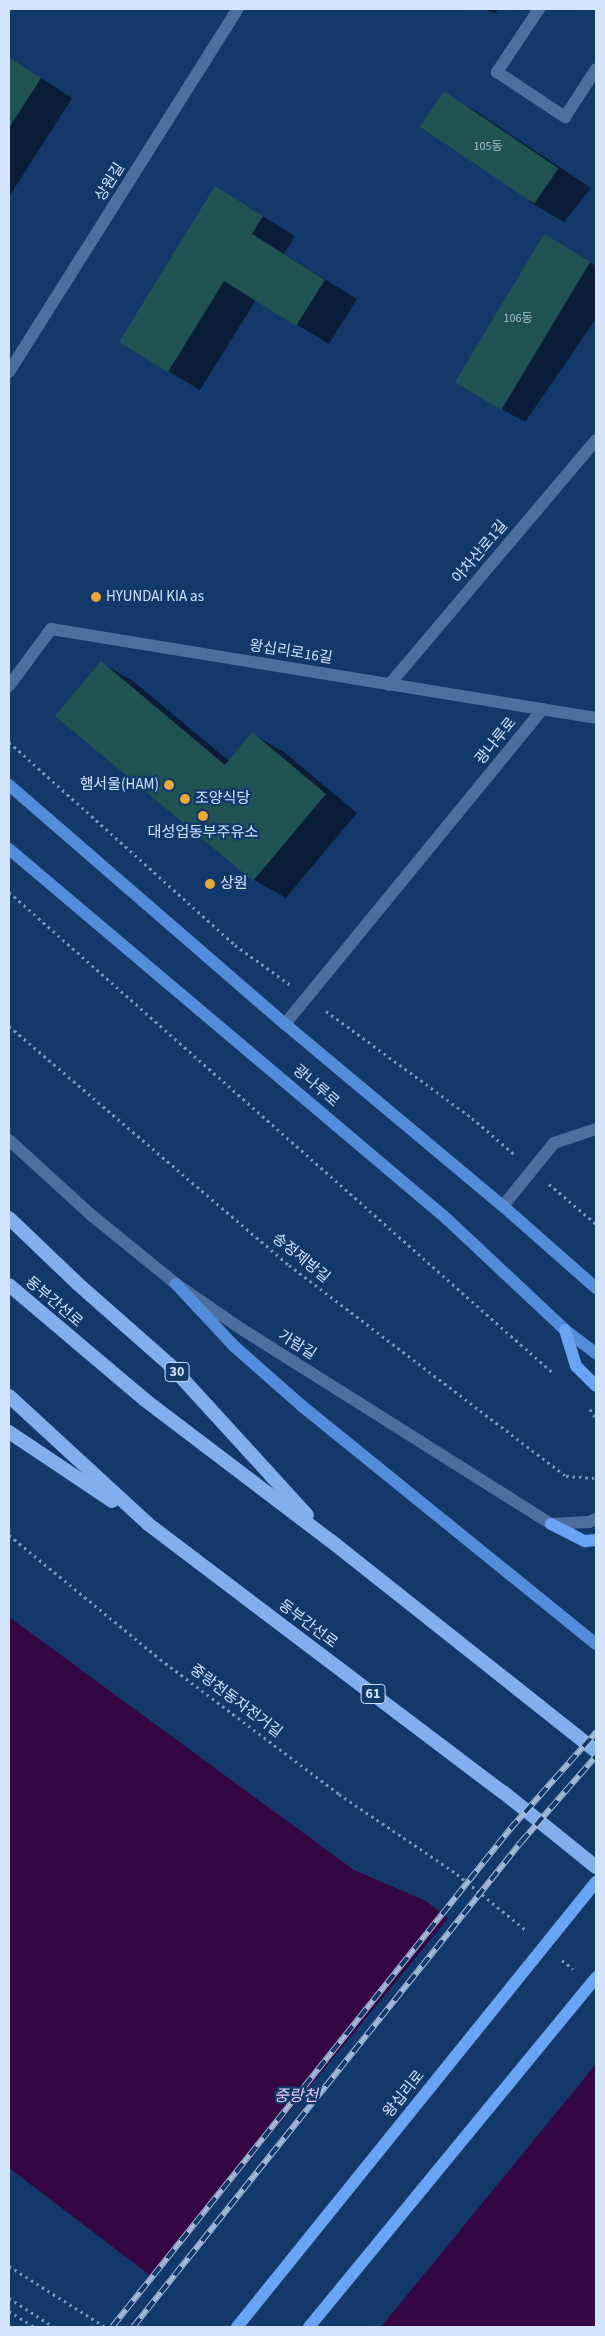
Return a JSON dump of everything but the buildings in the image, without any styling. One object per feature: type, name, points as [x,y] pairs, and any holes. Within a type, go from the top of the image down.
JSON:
[{"type":"highway","name":"30","points":[[9,1218],[170,1364],[331,1541]]},
{"type":"highway","name":"동부간선로","points":[[9,1285],[145,1400],[331,1541],[596,1751]]},
{"type":"highway","name":"동부간선로","points":[[9,1396],[148,1524],[503,1792],[596,1867]]},
{"type":"highway","points":[[9,1432],[148,1524]]},
{"type":"main road","name":"광나루로","points":[[9,785],[285,1024],[503,1206],[596,1288]]},
{"type":"main road","name":"광나루로","points":[[9,849],[447,1219],[565,1330],[596,1352]]},
{"type":"main road","points":[[176,1284],[234,1346],[302,1406],[596,1644]]},
{"type":"main road","points":[[565,1330],[576,1366],[596,1386]]},
{"type":"main road","points":[[551,1524],[585,1540],[596,1540]]},
{"type":"main road","name":"왕십리로","points":[[237,2327],[596,1882]]},
{"type":"main road","points":[[309,2327],[596,1977]]},
{"type":"street","name":"상원길","points":[[9,372],[238,9]]},
{"type":"street","points":[[539,9],[497,72],[565,117],[596,69]]},
{"type":"street","name":"아차산로1길","points":[[389,684],[596,440]]},
{"type":"street","name":"왕십리로16길","points":[[9,686],[50,629],[596,718]]},
{"type":"street","name":"광나루로","points":[[285,1024],[543,710]]},
{"type":"street","points":[[503,1206],[554,1143],[596,1128]]},
{"type":"street","name":"가람길","points":[[9,1140],[90,1214],[176,1284],[243,1330],[551,1524]]},
{"type":"street","points":[[551,1524],[589,1522],[596,1519]]},
{"type":"path","points":[[9,892],[554,1374]]},
{"type":"path","name":"송정제방길","points":[[9,1026],[297,1271],[566,1476],[596,1478]]},
{"type":"path","points":[[588,1406],[596,1419]]},
{"type":"path","name":"중랑천동자전거길","points":[[9,1535],[160,1659],[339,1794],[457,1874]]},
{"type":"path","points":[[9,2266],[105,2327]]},
{"type":"path","points":[[9,2298],[54,2327]]},
{"type":"path","points":[[9,2311],[35,2327]]},
{"type":"water","name":"중랑천","points":[[9,1617],[354,1870],[426,1901],[596,2034],[596,2327],[218,2327],[9,2168]]},
{"type":"pier","points":[[450,1916],[596,2031],[596,2064],[381,2327],[214,2327],[151,2279]]},
{"type":"railway","points":[[112,2327],[510,1829],[596,1732]]},
{"type":"railway","points":[[133,2327],[521,1842],[596,1756]]},
{"type":"place","name":"HYUNDAI KIA as","points":[[96,597]]},
{"type":"place","name":"햄서울(HAM)","points":[[169,785]]},
{"type":"place","name":"조양식당","points":[[185,799]]},
{"type":"place","name":"대성업동부주유소","points":[[203,816]]},
{"type":"place","name":"상원","points":[[210,884]]}]
